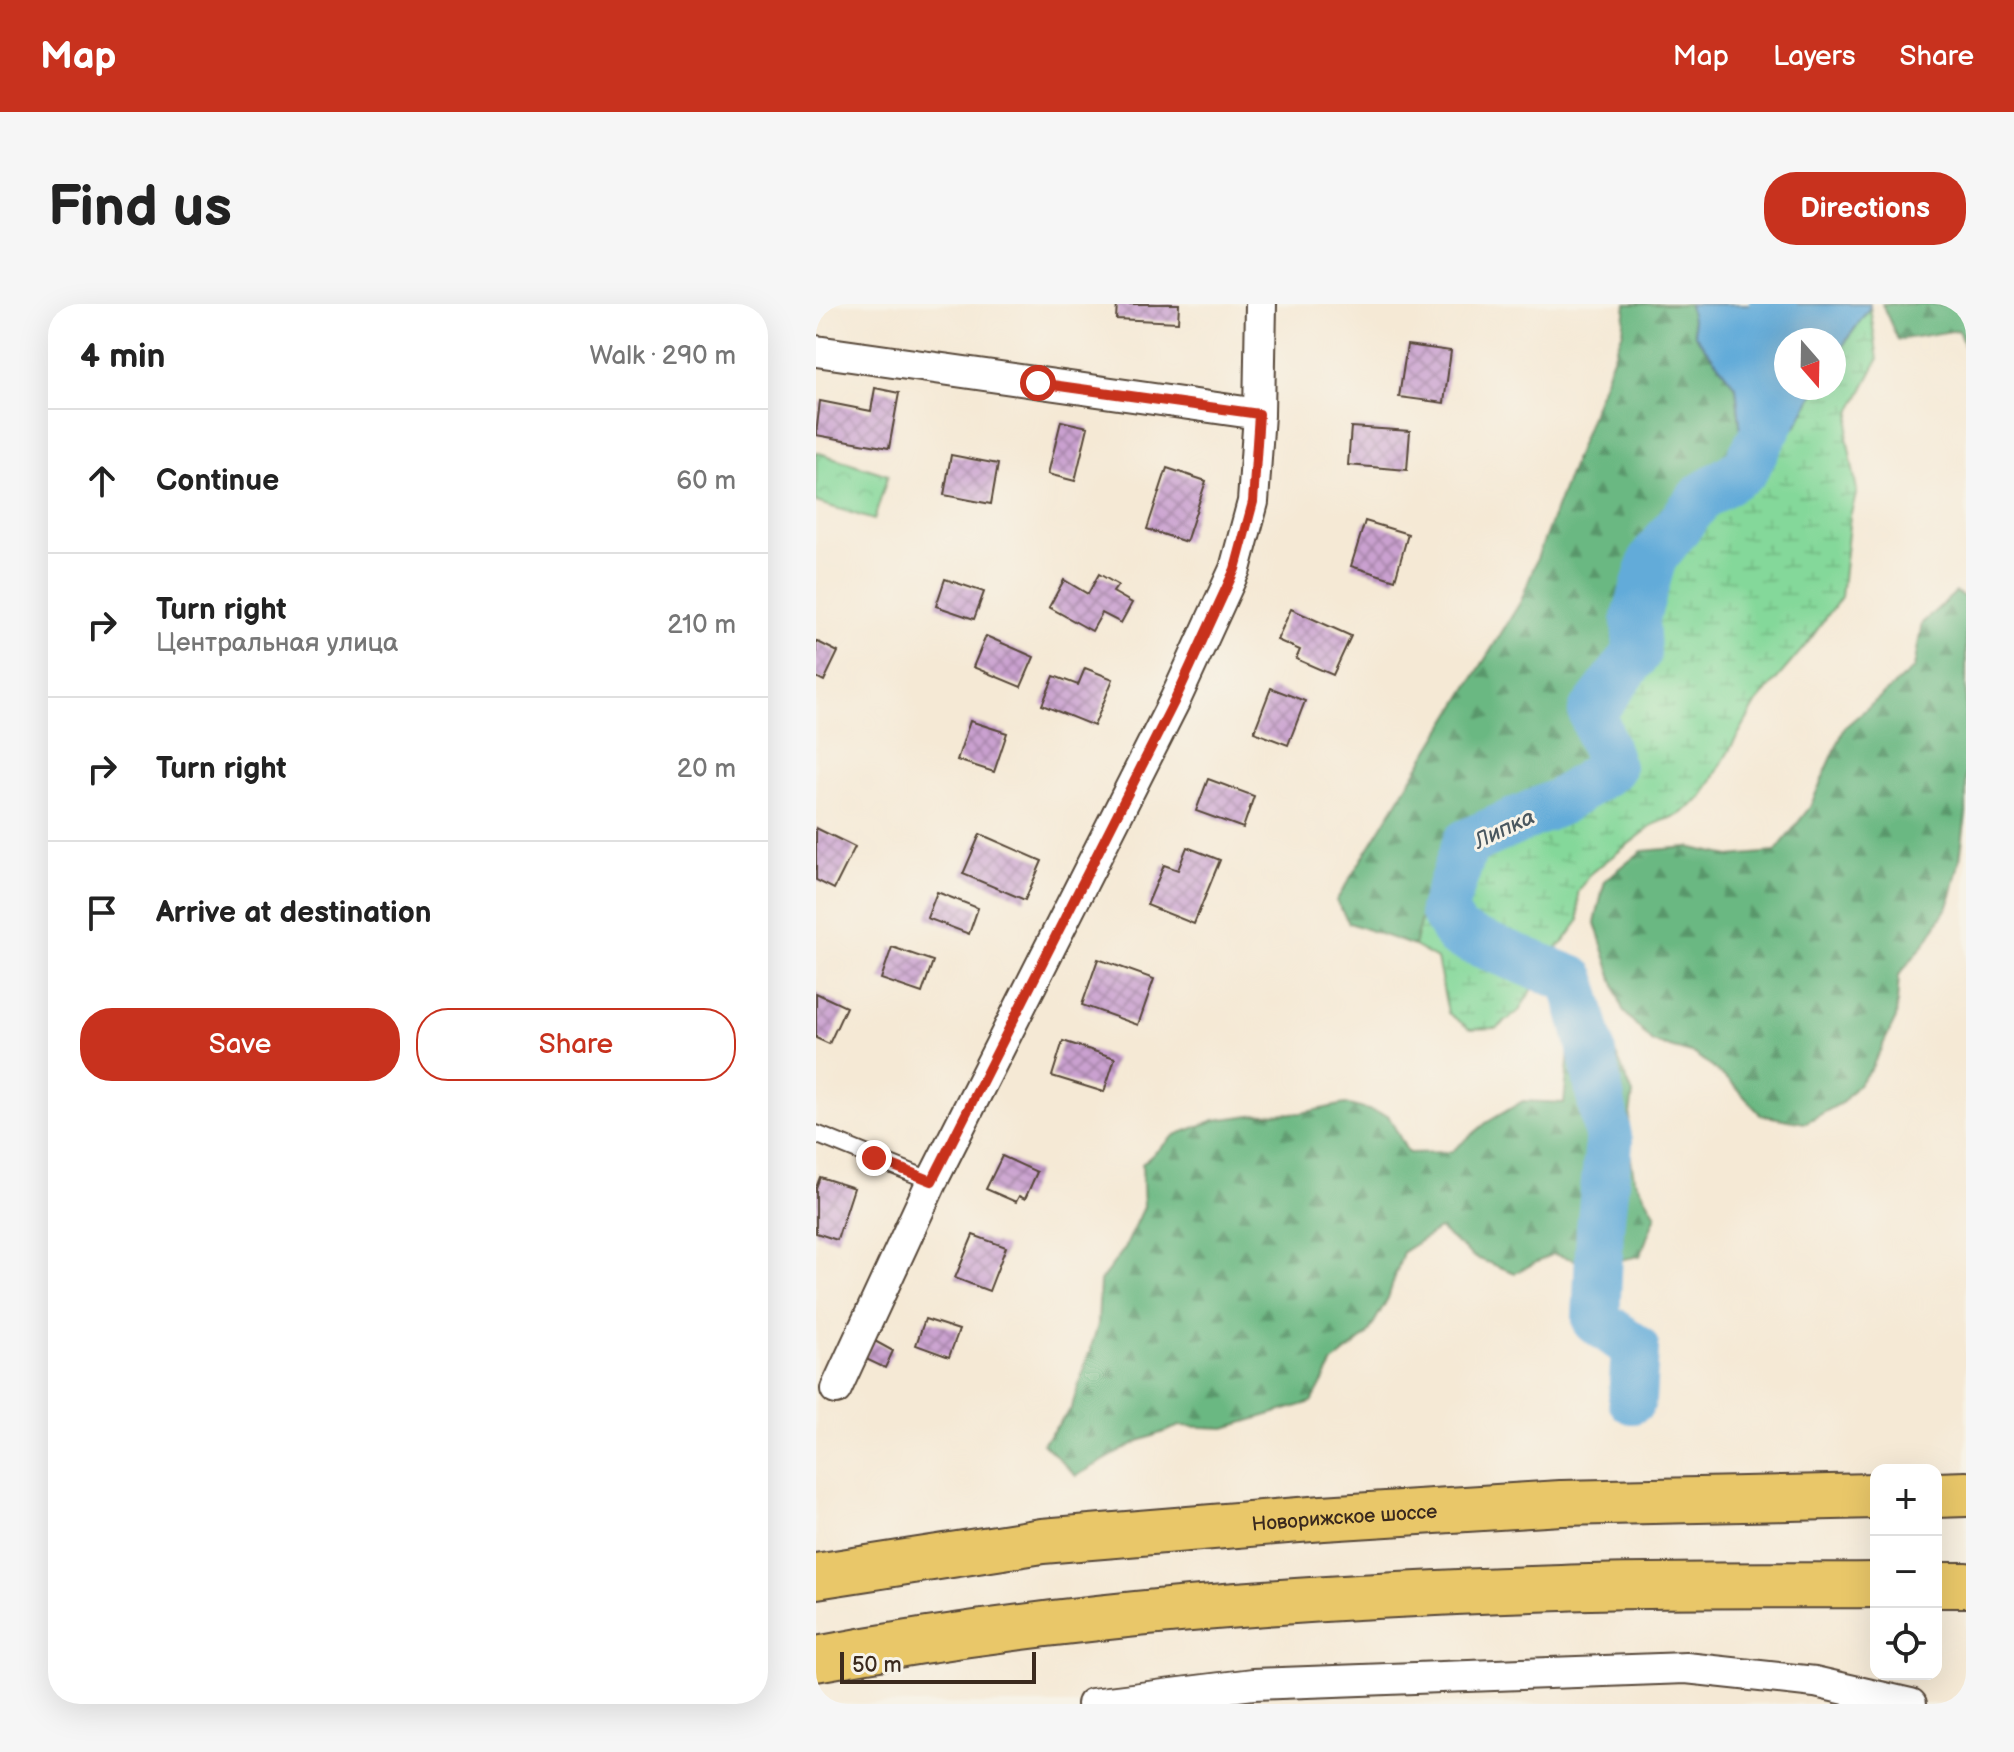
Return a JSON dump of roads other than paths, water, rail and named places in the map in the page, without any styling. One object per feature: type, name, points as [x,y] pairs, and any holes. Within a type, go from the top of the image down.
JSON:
[{"type":"highway","points":[[1942,1495],[1966,1494]]},
{"type":"highway","name":"Новорижское шоссе","points":[[816,1576],[1042,1541],[1323,1518],[1561,1503],[1870,1496]]},
{"type":"highway","points":[[816,1659],[1050,1622],[1333,1599],[1563,1588],[1870,1585]]},
{"type":"highway","points":[[1942,1585],[1966,1585]]},
{"type":"street","points":[[836,1389],[932,1181],[1175,700],[1235,569],[1253,502],[1259,414],[1261,304]]},
{"type":"street","points":[[816,351],[1259,414]]},
{"type":"street","points":[[1092,1704],[1253,1684],[1686,1668],[1815,1682],[1911,1704]]},
{"type":"lane","points":[[816,1134],[932,1181]]},
{"type":"water","points":[[1689,304],[1870,304],[1846,341],[1846,328],[1774,328],[1774,400],[1810,400],[1796,426],[1745,469],[1736,387],[1695,335]]},
{"type":"waterway","name":"Липка","points":[[1632,1400],[1635,1348],[1596,1320],[1600,1229],[1609,1142],[1590,1044],[1573,980],[1457,934],[1443,910],[1466,843],[1561,801],[1611,768],[1592,712],[1637,653],[1635,620],[1653,558],[1701,497],[1745,469],[1780,404],[1773,304]]}]
